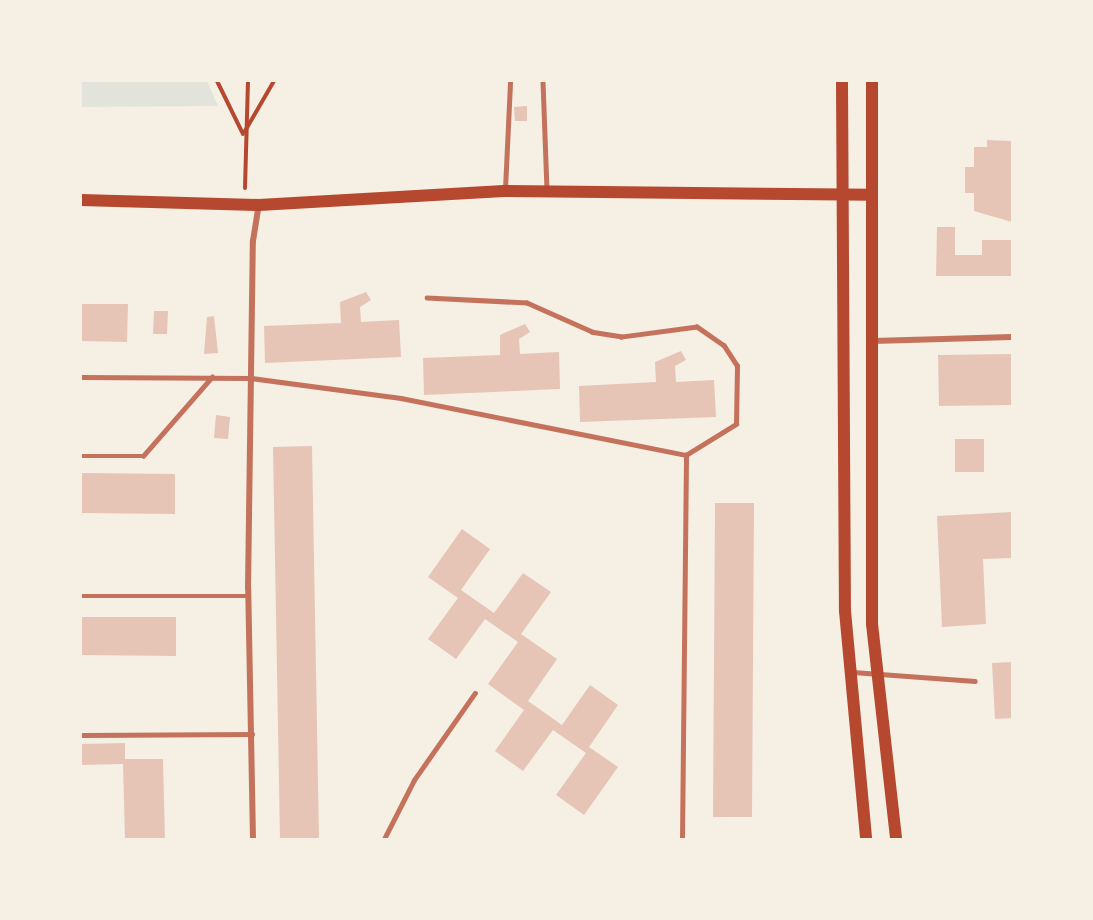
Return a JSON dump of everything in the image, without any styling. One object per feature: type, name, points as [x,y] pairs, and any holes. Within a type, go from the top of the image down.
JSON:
[{"type":"main road","points":[[842,81],[847,672],[866,839]]},
{"type":"main road","points":[[872,81],[874,674],[896,839]]},
{"type":"main road","points":[[81,200],[260,205],[504,191],[872,195]]},
{"type":"street","points":[[253,839],[248,596],[253,242],[260,205]]},
{"type":"street","points":[[873,341],[1012,337]]},
{"type":"lane","points":[[504,191],[510,81]]},
{"type":"lane","points":[[543,81],[547,191]]},
{"type":"lane","points":[[81,377],[251,378],[401,398],[686,455],[736,423],[739,398],[737,366],[724,346],[697,327],[622,337],[592,332],[527,303],[427,298]]},
{"type":"lane","points":[[81,456],[143,456],[212,377]]},
{"type":"lane","points":[[682,839],[686,455]]},
{"type":"lane","points":[[81,596],[248,596]]},
{"type":"lane","points":[[847,672],[975,681]]},
{"type":"lane","points":[[384,839],[414,780],[475,693]]},
{"type":"lane","points":[[81,735],[252,734]]},
{"type":"path","points":[[217,81],[243,135]]},
{"type":"path","points":[[246,204],[243,135],[248,81]]},
{"type":"path","points":[[243,135],[274,81]]},
{"type":"shaded area","points":[[81,81],[207,81],[218,106],[81,107]]},
{"type":"building","points":[[527,106],[527,121],[515,121],[514,107]]},
{"type":"building","points":[[987,140],[1012,141],[1012,222],[974,211],[974,193],[965,193],[965,167],[974,167],[974,147],[987,147]]},
{"type":"building","points":[[937,227],[955,227],[955,255],[982,255],[982,240],[1012,240],[1012,276],[936,276]]},
{"type":"building","points":[[366,292],[371,300],[360,307],[361,322],[399,320],[401,357],[265,363],[264,326],[341,323],[340,302]]},
{"type":"building","points":[[81,304],[128,304],[127,342],[81,341]]},
{"type":"building","points":[[154,311],[168,311],[167,334],[153,334]]},
{"type":"building","points":[[214,316],[218,353],[204,354],[207,317]]},
{"type":"building","points":[[525,324],[530,332],[519,339],[520,354],[559,352],[560,389],[424,395],[423,358],[500,355],[500,335]]},
{"type":"building","points":[[681,351],[686,360],[675,366],[676,382],[714,380],[716,417],[580,422],[579,386],[656,382],[655,362]]},
{"type":"building","points":[[1012,354],[1012,405],[939,406],[938,355]]},
{"type":"building","points":[[216,415],[230,417],[228,439],[214,438]]},
{"type":"building","points":[[955,439],[984,439],[984,472],[955,472]]},
{"type":"building","points":[[312,446],[319,839],[280,839],[273,447]]},
{"type":"building","points":[[81,473],[175,474],[175,514],[81,513]]},
{"type":"building","points":[[715,503],[754,503],[752,817],[713,817]]},
{"type":"building","points":[[1012,512],[1012,558],[983,559],[986,624],[942,627],[937,516]]},
{"type":"building","points":[[462,529],[490,549],[461,590],[494,613],[523,573],[551,592],[521,634],[557,659],[528,701],[562,725],[590,685],[618,705],[589,747],[618,767],[584,815],[556,795],[586,753],[553,730],[523,771],[495,751],[524,710],[488,684],[518,642],[485,619],[456,659],[428,639],[458,598],[428,577]]},
{"type":"building","points":[[81,617],[176,617],[176,656],[81,655]]},
{"type":"building","points":[[1012,662],[1012,718],[995,719],[992,663]]},
{"type":"building","points":[[125,743],[125,759],[163,759],[165,839],[125,839],[123,764],[81,765],[81,744]]}]
